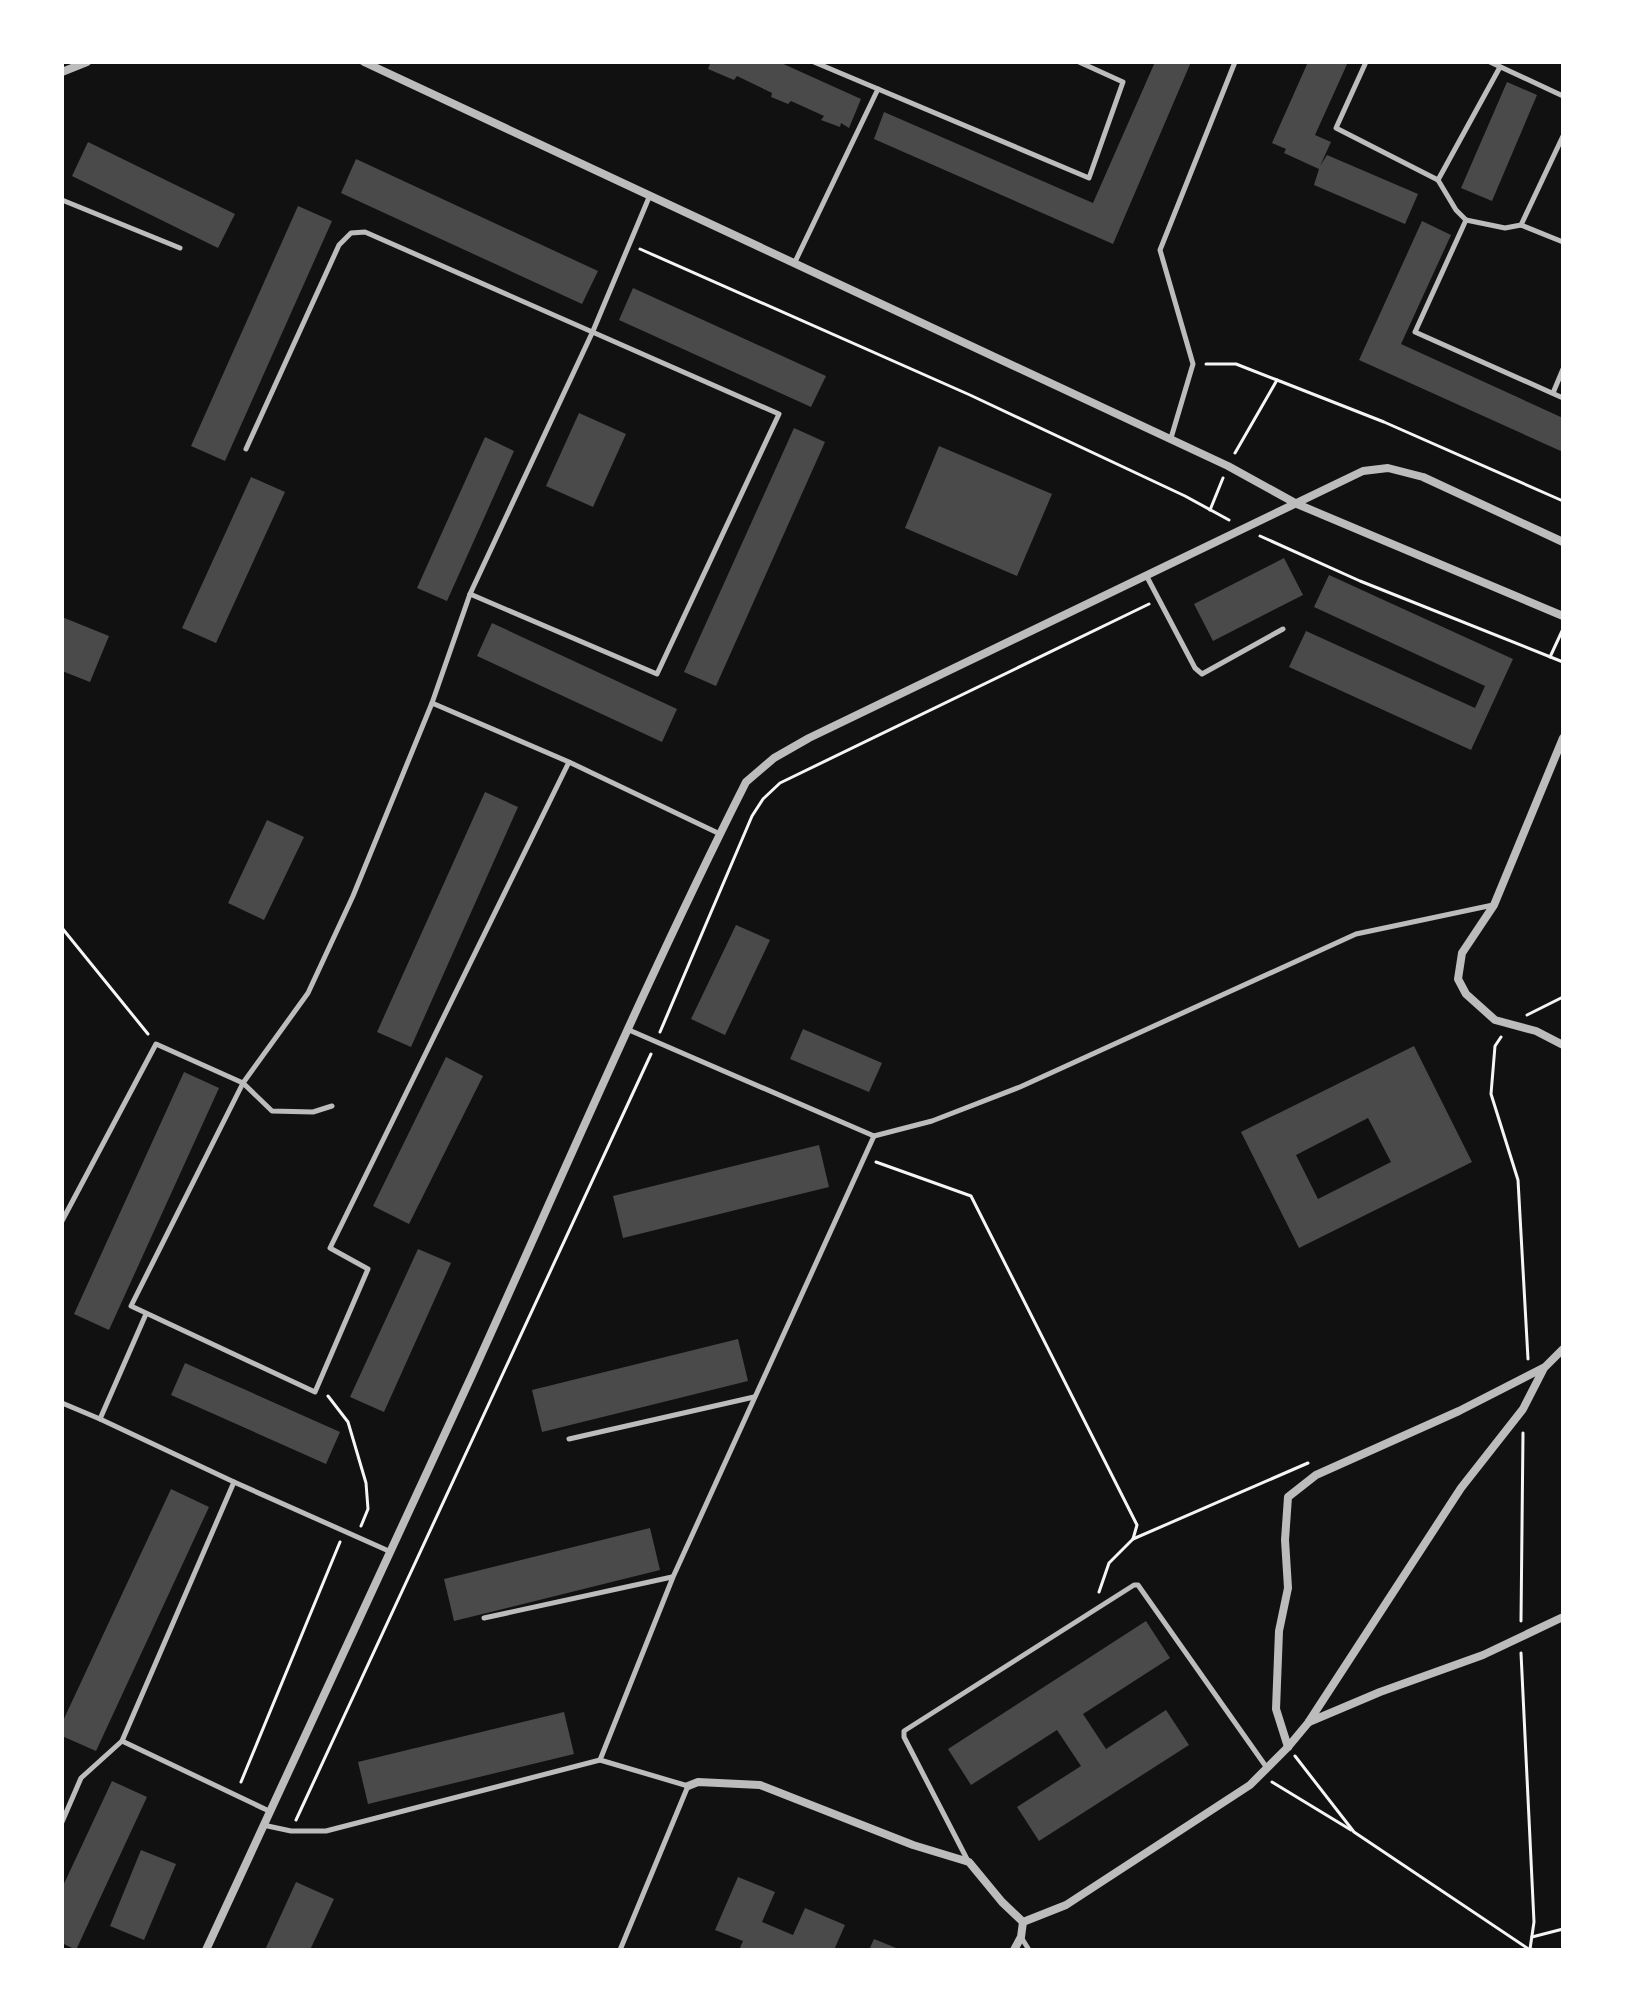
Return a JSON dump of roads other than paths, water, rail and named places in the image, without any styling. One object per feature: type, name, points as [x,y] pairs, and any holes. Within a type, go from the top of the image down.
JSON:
[{"type":"street","points":[[62,72],[87,62]]},
{"type":"street","points":[[364,62],[1228,466],[1297,504],[1563,616]]},
{"type":"street","points":[[206,1950],[746,782],[774,758],[851,717],[1363,471],[1388,468],[1423,477],[1563,542]]},
{"type":"street","points":[[1563,738],[1494,905],[1462,953],[1458,979],[1466,994],[1495,1020],[1536,1031],[1563,1045]]},
{"type":"street","points":[[1023,1922],[1066,1905],[1250,1785],[1288,1747],[1308,1723],[1461,1488],[1523,1409],[1544,1368],[1563,1349]]},
{"type":"street","points":[[1288,1747],[1276,1709],[1279,1631],[1288,1588],[1285,1525],[1288,1497],[1316,1475],[1459,1411],[1544,1368]]},
{"type":"street","points":[[1308,1723],[1521,1638],[1563,1617]]},
{"type":"street","points":[[688,1786],[698,1782],[760,1785],[913,1845],[969,1862],[1023,1922]]},
{"type":"street","points":[[1014,1950],[1021,1937],[1023,1922]]},
{"type":"lane","points":[[814,62],[1089,178],[1123,82],[1079,62]]},
{"type":"lane","points":[[1171,440],[1193,364],[1160,250],[1235,62]]},
{"type":"lane","points":[[1366,62],[1336,128],[1438,180],[1447,198],[1466,220],[1505,228],[1521,225],[1563,242]]},
{"type":"lane","points":[[1490,62],[1563,96]]},
{"type":"lane","points":[[1438,180],[1500,67]]},
{"type":"lane","points":[[794,264],[878,89]]},
{"type":"lane","points":[[1521,225],[1563,136]]},
{"type":"lane","points":[[569,762],[330,1248],[368,1269],[315,1392],[131,1306],[243,1083],[308,993],[353,896],[432,703],[470,594],[593,331],[650,195]]},
{"type":"lane","points":[[62,200],[180,248]]},
{"type":"lane","points":[[1466,220],[1415,332],[1563,398]]},
{"type":"lane","points":[[246,449],[339,245],[351,233],[365,232],[779,414],[657,674],[470,594]]},
{"type":"lane","points":[[1553,393],[1563,369]]},
{"type":"lane","points":[[1145,574],[1195,668],[1202,674],[1283,629]]},
{"type":"lane","points":[[432,703],[569,762],[720,834]]},
{"type":"lane","points":[[629,1030],[874,1136],[932,1121],[1020,1087],[1356,934],[1494,905]]},
{"type":"lane","points":[[62,1221],[156,1044],[243,1083],[272,1111],[313,1112],[332,1106]]},
{"type":"lane","points":[[600,1760],[673,1577],[874,1136]]},
{"type":"lane","points":[[100,1419],[146,1314]]},
{"type":"lane","points":[[569,1439],[755,1397]]},
{"type":"lane","points":[[62,1403],[392,1552]]},
{"type":"lane","points":[[62,1822],[81,1778],[122,1741],[234,1482]]},
{"type":"lane","points":[[484,1618],[673,1577]]},
{"type":"lane","points":[[969,1862],[908,1745],[904,1731],[1131,1587],[1138,1585],[1264,1771]]},
{"type":"lane","points":[[122,1741],[269,1811]]},
{"type":"lane","points":[[263,1825],[291,1831],[326,1831],[600,1760],[688,1786],[620,1950]]},
{"type":"lane","points":[[1021,1937],[1029,1950]]}]
